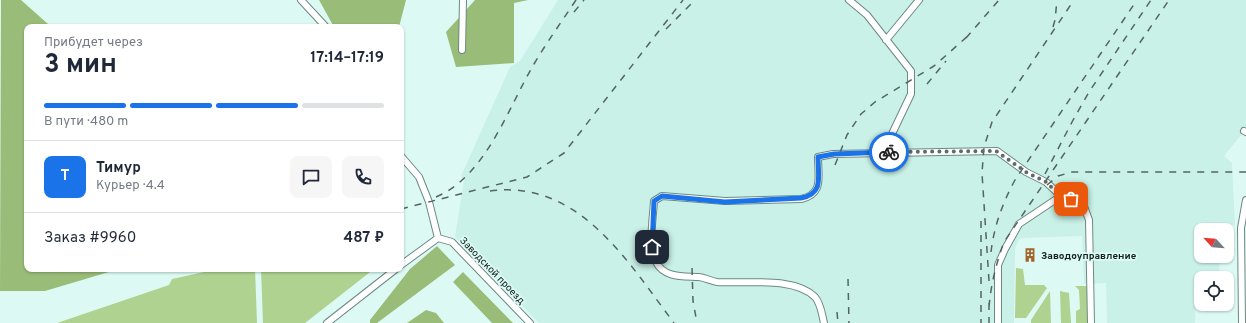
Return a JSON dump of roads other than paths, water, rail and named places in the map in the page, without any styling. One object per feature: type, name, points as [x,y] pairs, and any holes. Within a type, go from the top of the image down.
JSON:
[{"type":"street","points":[[301,0],[323,24]]},
{"type":"street","points":[[462,50],[463,0]]},
{"type":"street","points":[[849,0],[867,15],[911,72],[912,88],[892,136],[888,152]]},
{"type":"street","points":[[886,40],[919,0]]},
{"type":"street","points":[[824,323],[820,305],[815,297],[783,283],[716,282],[704,278],[668,274],[661,269],[656,261],[652,247],[654,201],[662,196],[725,202],[806,198],[811,196],[818,189],[818,157],[834,154],[996,151],[1026,172],[1046,182],[1061,196],[1082,201],[1089,220],[1091,323]]},
{"type":"street","points":[[404,160],[419,177],[429,202],[438,238],[404,263]]},
{"type":"street","points":[[998,323],[998,265],[1005,249],[1019,224],[1061,196]]},
{"type":"street","points":[[1242,323],[1241,228],[1246,200]]},
{"type":"street","name":"Заводской проезд","points":[[438,238],[452,242],[530,323]]},
{"type":"street","points":[[327,323],[392,272]]},
{"type":"railway","points":[[436,197],[454,187],[469,174],[482,157],[505,120],[534,64],[576,0]]},
{"type":"railway","points":[[574,12],[584,0]]},
{"type":"railway","points":[[404,208],[527,177],[564,153],[683,0]]},
{"type":"railway","points":[[666,29],[695,0]]},
{"type":"railway","points":[[966,38],[999,0]]},
{"type":"railway","points":[[1053,27],[1057,0]]},
{"type":"railway","points":[[989,281],[982,173],[984,147],[992,122],[1074,0]]},
{"type":"railway","points":[[991,252],[994,233],[1000,214],[1015,180],[1137,0]]},
{"type":"railway","points":[[1045,174],[1089,92],[1151,0]]},
{"type":"railway","points":[[989,307],[994,274],[1004,242],[1169,0]]},
{"type":"railway","points":[[835,165],[847,135],[861,114],[875,102],[934,66],[969,35]]},
{"type":"railway","points":[[927,84],[946,61]]},
{"type":"railway","points":[[1047,185],[1058,176],[1072,172],[1246,172]]},
{"type":"railway","points":[[490,191],[522,191],[550,198],[575,211],[598,230],[619,251],[674,323]]},
{"type":"railway","points":[[981,221],[981,323]]},
{"type":"railway","points":[[692,268],[693,301],[697,323]]},
{"type":"railway","points":[[848,279],[849,323]]},
{"type":"railway","points":[[989,303],[989,323]]},
{"type":"railway","points":[[837,312],[838,323]]},
{"type":"place","name":"Заводоуправление","points":[[1030,255]]}]
